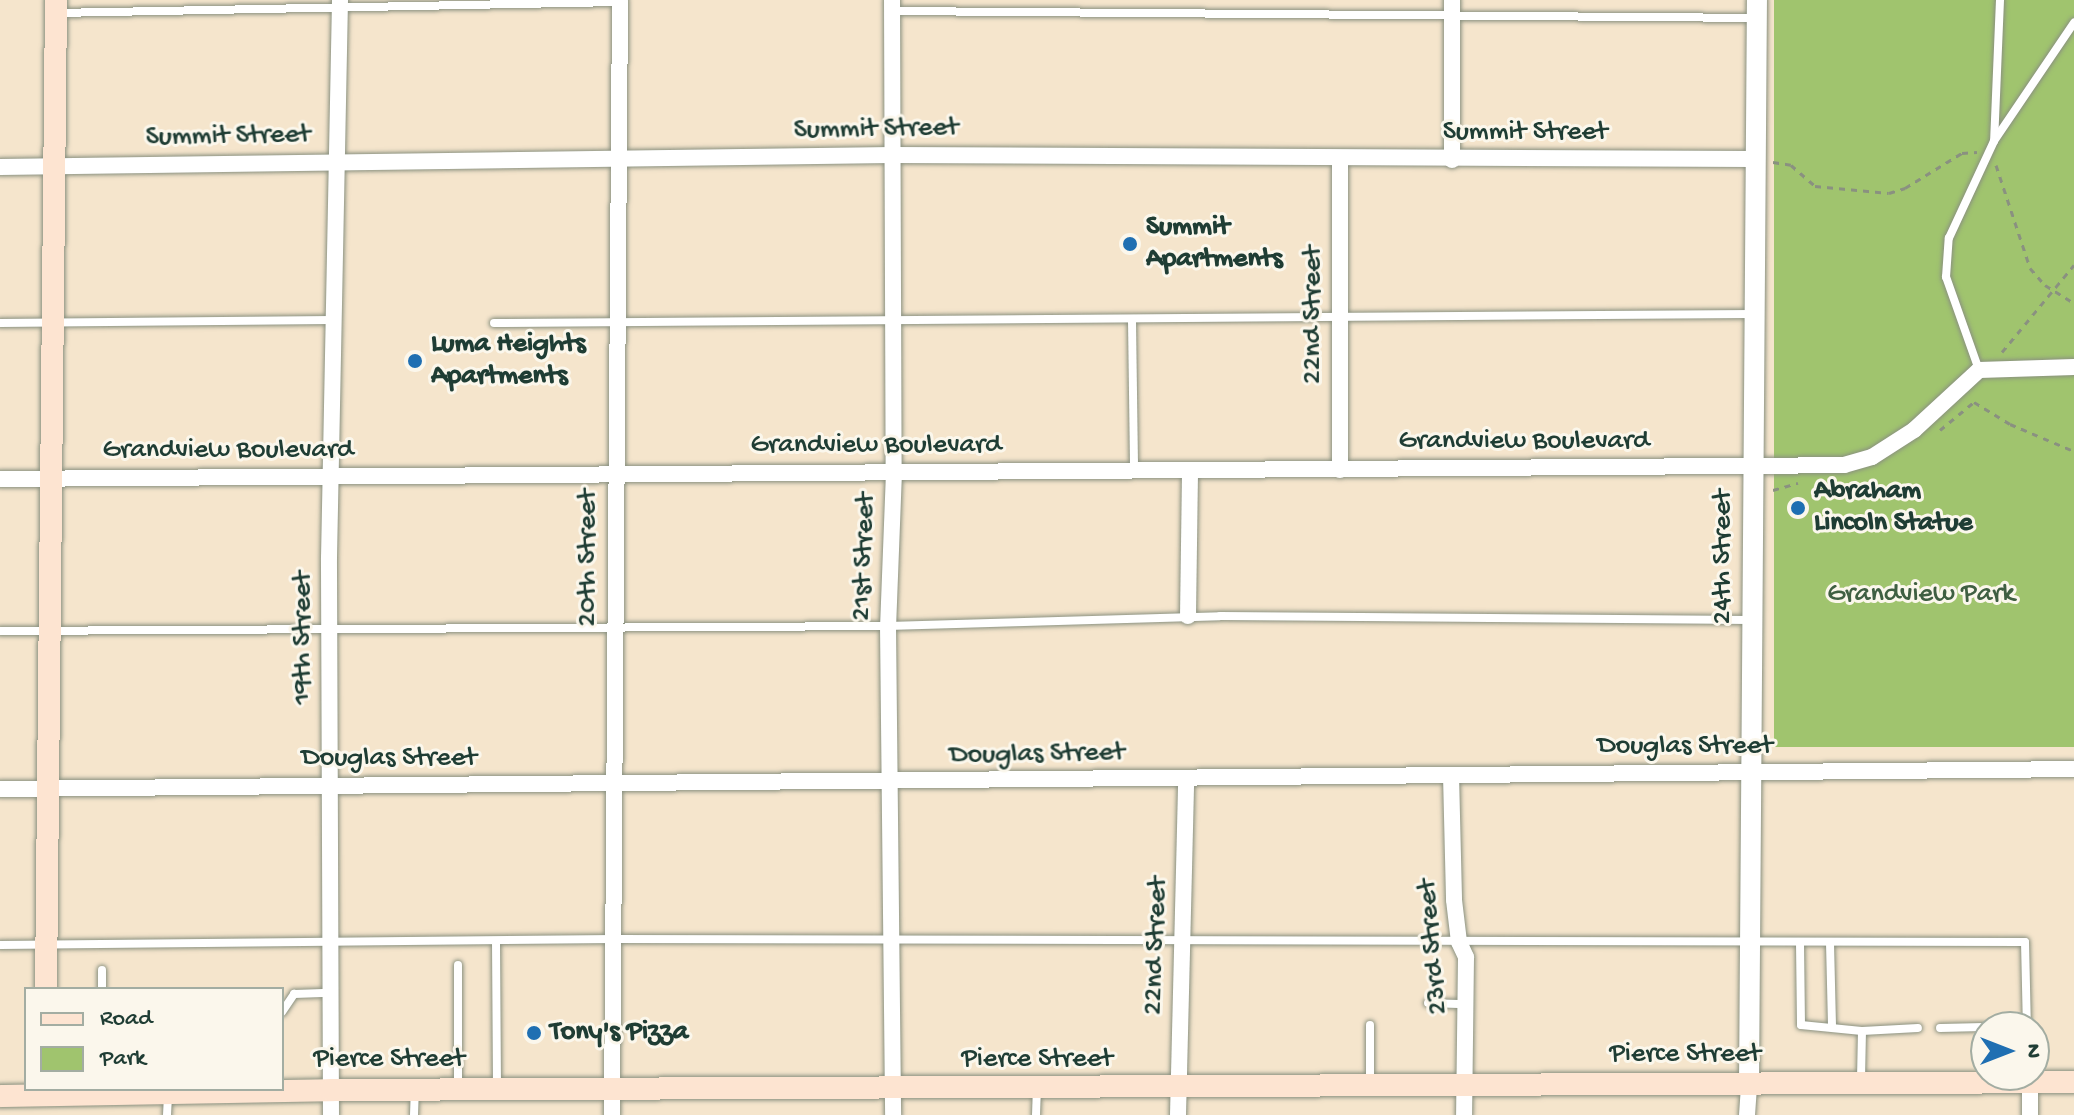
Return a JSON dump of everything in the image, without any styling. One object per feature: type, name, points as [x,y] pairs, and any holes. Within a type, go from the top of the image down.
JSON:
[{"type":"main road","points":[[46,987],[50,323],[56,6]]},
{"type":"main road","name":"Pierce Street","points":[[2050,1080],[2074,1082]]},
{"type":"main road","name":"Pierce Street","points":[[0,1096],[44,1100],[168,1099],[331,1090],[1178,1090],[1465,1085],[1861,1085],[1970,1081]]},
{"type":"street","name":"20th Street","points":[[612,1115],[618,785],[615,625],[620,1]]},
{"type":"street","name":"19th Street","points":[[331,1115],[330,477],[340,4]]},
{"type":"street","name":"21st Street","points":[[892,5],[890,317],[894,472],[888,626],[893,1115]]},
{"type":"street","points":[[1452,8],[1452,160]]},
{"type":"street","name":"24th Street","points":[[1747,1115],[1753,773],[1753,159],[1756,9]]},
{"type":"street","name":"Summit Street","points":[[0,167],[892,155],[1340,160],[1753,159]]},
{"type":"street","name":"22nd Street","points":[[1340,160],[1340,470]]},
{"type":"street","points":[[1979,370],[2074,367]]},
{"type":"street","name":"Grandview Boulevard","points":[[0,479],[1844,465],[1872,457],[1914,430],[1979,370]]},
{"type":"street","points":[[1188,616],[1190,471]]},
{"type":"street","name":"Douglas Street","points":[[0,789],[2074,769]]},
{"type":"street","name":"23rd Street","points":[[1451,775],[1459,942],[1466,957],[1464,1115]]},
{"type":"street","name":"22nd Street","points":[[1178,1115],[1186,779]]},
{"type":"street","points":[[2029,1091],[2030,1115]]},
{"type":"lane","points":[[196,0],[196,11]]},
{"type":"lane","points":[[1994,141],[2000,0]]},
{"type":"lane","points":[[56,6],[196,11],[340,4],[620,1]]},
{"type":"lane","points":[[892,5],[1756,9]]},
{"type":"lane","points":[[1979,370],[1946,277],[1949,238],[1994,141],[2074,23]]},
{"type":"lane","points":[[494,323],[890,317],[1132,321],[1341,315],[1754,314]]},
{"type":"lane","points":[[0,323],[332,320]]},
{"type":"lane","points":[[1132,321],[1134,471]]},
{"type":"lane","points":[[0,631],[615,625],[888,626],[1188,616],[1752,620]]},
{"type":"lane","points":[[0,945],[330,945],[614,939],[1183,943],[2025,942],[2027,1011]]},
{"type":"lane","points":[[496,942],[497,1090]]},
{"type":"lane","points":[[1800,943],[1801,1025],[1862,1031],[1918,1028]]},
{"type":"lane","points":[[1830,943],[1832,1026]]},
{"type":"lane","points":[[458,965],[458,1090]]},
{"type":"lane","points":[[102,970],[102,987]]},
{"type":"lane","points":[[284,1009],[294,994],[330,993]]},
{"type":"lane","points":[[1428,1003],[1467,1004]]},
{"type":"lane","points":[[1370,1025],[1370,1086]]},
{"type":"lane","points":[[1940,1028],[1970,1027]]},
{"type":"lane","points":[[1861,1085],[1862,1031]]},
{"type":"lane","points":[[414,1115],[415,1090]]},
{"type":"lane","points":[[1036,1115],[1037,1090]]},
{"type":"path","points":[[1753,159],[1791,165],[1805,180],[1828,189],[1889,193],[1905,188],[1962,153],[1987,155],[2010,195],[2024,259],[2052,291],[2074,303]]},
{"type":"path","points":[[1998,368],[2008,342],[2074,265]]},
{"type":"path","points":[[1963,383],[1987,411],[2074,451]]},
{"type":"green space","name":"Grandview Park","points":[[1774,0],[2074,0],[2074,747],[1774,747]]},
{"type":"place","name":"Summit Apartments","points":[[1130,244]]},
{"type":"place","name":"Luma Heights Apartments","points":[[415,361]]},
{"type":"place","name":"Abraham Lincoln Statue","points":[[1798,508]]},
{"type":"place","name":"Tony's Pizza","points":[[534,1033]]}]
